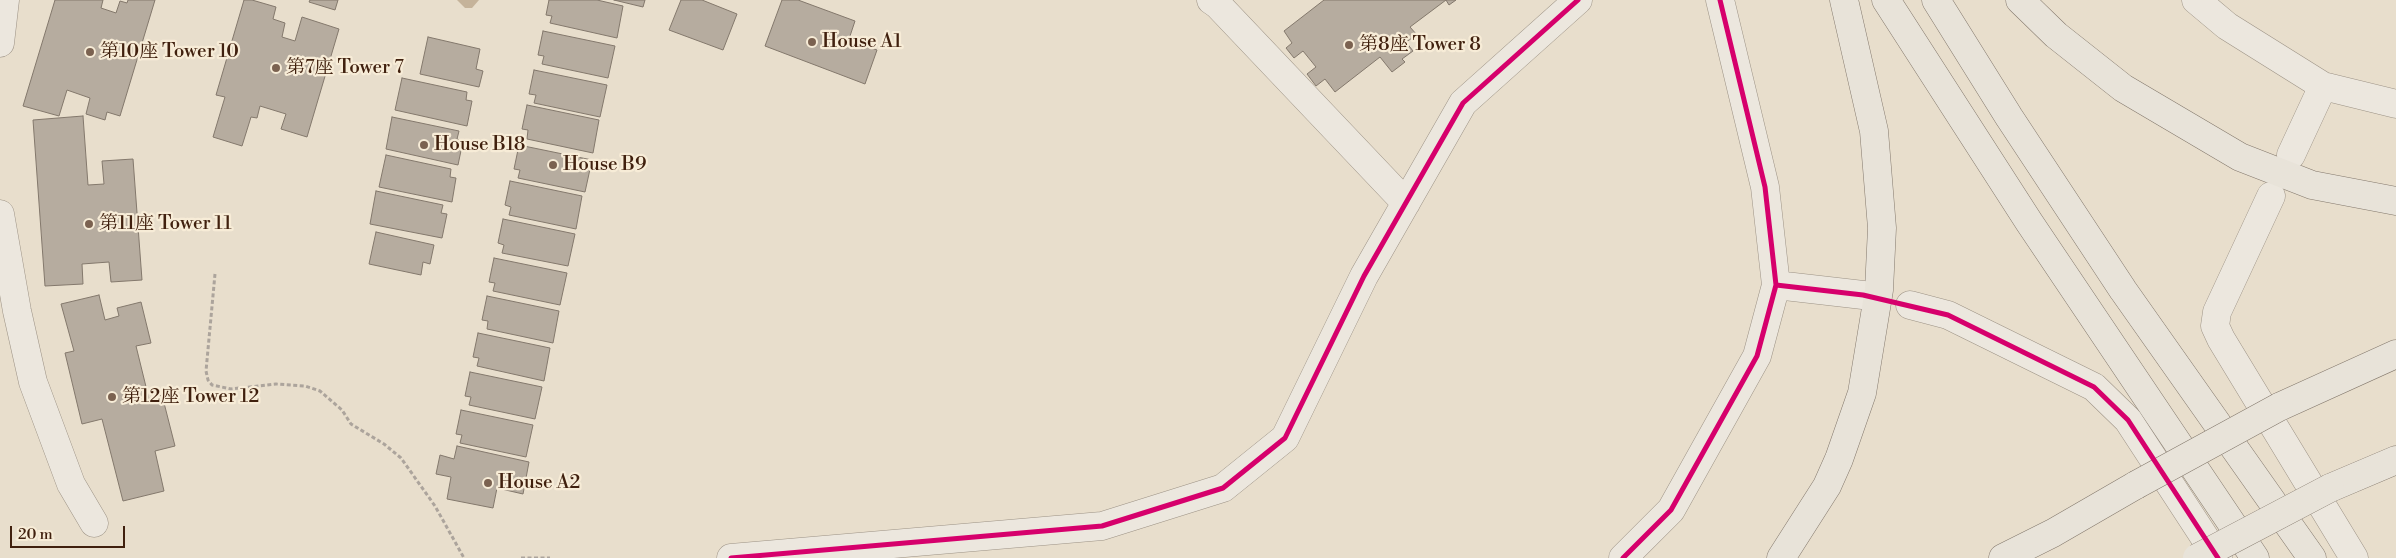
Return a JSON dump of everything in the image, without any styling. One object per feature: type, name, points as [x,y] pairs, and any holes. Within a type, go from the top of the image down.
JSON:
[{"type":"highway","points":[[1781,558],[1827,486],[1845,443],[1862,393],[1879,290],[1882,228],[1874,131],[1844,0]]},
{"type":"highway","points":[[1886,0],[2029,222],[2255,558]]},
{"type":"highway","points":[[1936,0],[2009,117],[2122,290],[2312,558]]},
{"type":"highway","points":[[2020,0],[2056,35],[2123,88],[2240,157],[2312,185],[2396,201]]},
{"type":"highway","points":[[2004,558],[2053,533],[2215,440],[2279,407],[2396,354]]},
{"type":"highway","points":[[2197,558],[2330,488],[2396,460]]},
{"type":"street","points":[[0,43],[5,0]]},
{"type":"street","points":[[1211,0],[1218,5],[1406,203]]},
{"type":"street","points":[[731,558],[1102,526],[1224,488],[1285,438],[1364,276],[1463,103],[1578,0]]},
{"type":"street","points":[[1623,558],[1671,510],[1757,356],[1776,285],[1765,187],[1720,0]]},
{"type":"street","points":[[2196,0],[2227,26],[2323,86],[2396,104]]},
{"type":"street","points":[[2291,155],[2323,86]]},
{"type":"street","points":[[2272,196],[2217,312],[2215,326],[2221,339],[2354,558]]},
{"type":"street","points":[[0,214],[17,311],[33,382],[71,484],[94,523]]},
{"type":"street","points":[[1776,285],[1863,295]]},
{"type":"street","points":[[1910,305],[1948,315],[2094,387],[2128,420],[2218,558]]},
{"type":"path","points":[[215,274],[206,370],[206,375],[212,385],[230,389],[276,384],[295,385],[310,386],[320,391],[342,410],[351,424],[384,444],[401,458],[436,506],[464,558]]},
{"type":"path","points":[[521,558],[550,558]]},
{"type":"shaded area","points":[[457,0],[479,0],[472,8],[465,8]]},
{"type":"building","name":"第10座 Tower 10","points":[[55,0],[103,0],[101,8],[116,13],[120,1],[127,3],[128,0],[155,0],[120,116],[107,112],[105,120],[86,114],[90,98],[67,90],[59,116],[23,106]]},
{"type":"building","name":"第7座 Tower 7","points":[[244,0],[252,0],[276,7],[273,19],[285,23],[282,37],[295,41],[302,17],[339,29],[307,137],[281,129],[286,114],[260,106],[257,118],[251,117],[242,146],[213,137],[225,97],[216,95]]},
{"type":"building","points":[[310,0],[338,0],[335,10],[309,2]]},
{"type":"building","points":[[549,0],[597,0],[623,6],[617,38],[550,23],[552,16],[546,15]]},
{"type":"building","points":[[614,0],[645,0],[643,7]]},
{"type":"building","points":[[681,0],[702,0],[737,14],[723,50],[669,30]]},
{"type":"building","name":"House A1","points":[[782,0],[798,0],[855,21],[849,39],[877,50],[865,84],[765,46]]},
{"type":"building","name":"第8座 Tower 8","points":[[1324,0],[1446,0],[1410,27],[1417,35],[1406,42],[1413,51],[1402,59],[1405,62],[1392,72],[1380,57],[1335,92],[1325,79],[1316,86],[1307,74],[1316,67],[1303,51],[1294,58],[1286,48],[1292,43],[1284,31]]},
{"type":"building","name":"第8座 Tower 8","points":[[1446,0],[1456,0],[1449,5]]},
{"type":"building","points":[[543,31],[615,46],[608,78],[542,64],[544,56],[538,55]]},
{"type":"building","points":[[428,37],[480,49],[476,69],[483,71],[479,87],[420,74]]},
{"type":"building","points":[[534,70],[607,85],[600,117],[534,103],[536,95],[529,94]]},
{"type":"building","points":[[402,78],[467,92],[466,100],[472,101],[467,126],[395,110]]},
{"type":"building","points":[[527,105],[599,120],[593,153],[527,139],[528,130],[522,129]]},
{"type":"building","name":"第11座 Tower 11","points":[[83,116],[88,185],[104,184],[102,161],[133,159],[142,280],[111,282],[109,262],[82,264],[83,284],[45,286],[33,120]]},
{"type":"building","name":"House B18","points":[[392,117],[459,131],[457,139],[463,141],[458,165],[386,149]]},
{"type":"building","name":"House B9","points":[[519,145],[592,160],[585,192],[518,178],[520,170],[514,169]]},
{"type":"building","points":[[386,155],[451,169],[450,177],[456,178],[452,202],[379,187]]},
{"type":"building","points":[[510,181],[582,196],[576,229],[509,215],[511,207],[505,205]]},
{"type":"building","points":[[376,191],[443,205],[441,213],[447,214],[442,238],[370,224]]},
{"type":"building","points":[[503,219],[575,234],[568,266],[502,253],[504,245],[498,243]]},
{"type":"building","points":[[376,232],[434,245],[430,264],[423,262],[421,275],[369,264]]},
{"type":"building","points":[[494,258],[567,273],[560,305],[493,291],[495,283],[489,282]]},
{"type":"building","name":"第12座 Tower 12","points":[[99,295],[105,320],[119,316],[117,308],[141,302],[151,343],[136,346],[149,399],[162,395],[175,446],[155,451],[164,491],[123,501],[102,419],[82,424],[65,353],[74,351],[61,304]]},
{"type":"building","points":[[487,296],[559,311],[553,343],[487,329],[488,321],[482,320]]},
{"type":"building","points":[[478,333],[550,348],[544,381],[477,366],[479,358],[473,357]]},
{"type":"building","points":[[470,372],[542,387],[535,419],[469,405],[471,397],[465,396]]},
{"type":"building","points":[[461,410],[533,425],[526,457],[460,443],[462,435],[456,434]]},
{"type":"building","name":"House A2","points":[[457,446],[529,462],[523,494],[497,488],[493,508],[447,499],[451,477],[436,474],[440,455],[454,459]]},
{"type":"cycle path","points":[[731,558],[1102,526],[1223,488],[1285,438],[1364,276],[1463,103],[1578,0]]},
{"type":"cycle path","points":[[1623,558],[1671,510],[1757,356],[1776,285],[1765,187],[1720,0]]},
{"type":"cycle path","points":[[1776,285],[1863,295],[1948,315],[2094,387],[2128,420],[2218,558]]},
{"type":"place","name":"House A1","points":[[812,42]]},
{"type":"place","name":"第8座 Tower 8","points":[[1349,45]]},
{"type":"place","name":"第10座 Tower 10","points":[[90,52]]},
{"type":"place","name":"第7座 Tower 7","points":[[276,68]]},
{"type":"place","name":"House B18","points":[[424,145]]},
{"type":"place","name":"House B9","points":[[553,165]]},
{"type":"place","name":"第11座 Tower 11","points":[[89,224]]},
{"type":"place","name":"第12座 Tower 12","points":[[112,397]]},
{"type":"place","name":"House A2","points":[[488,483]]}]
